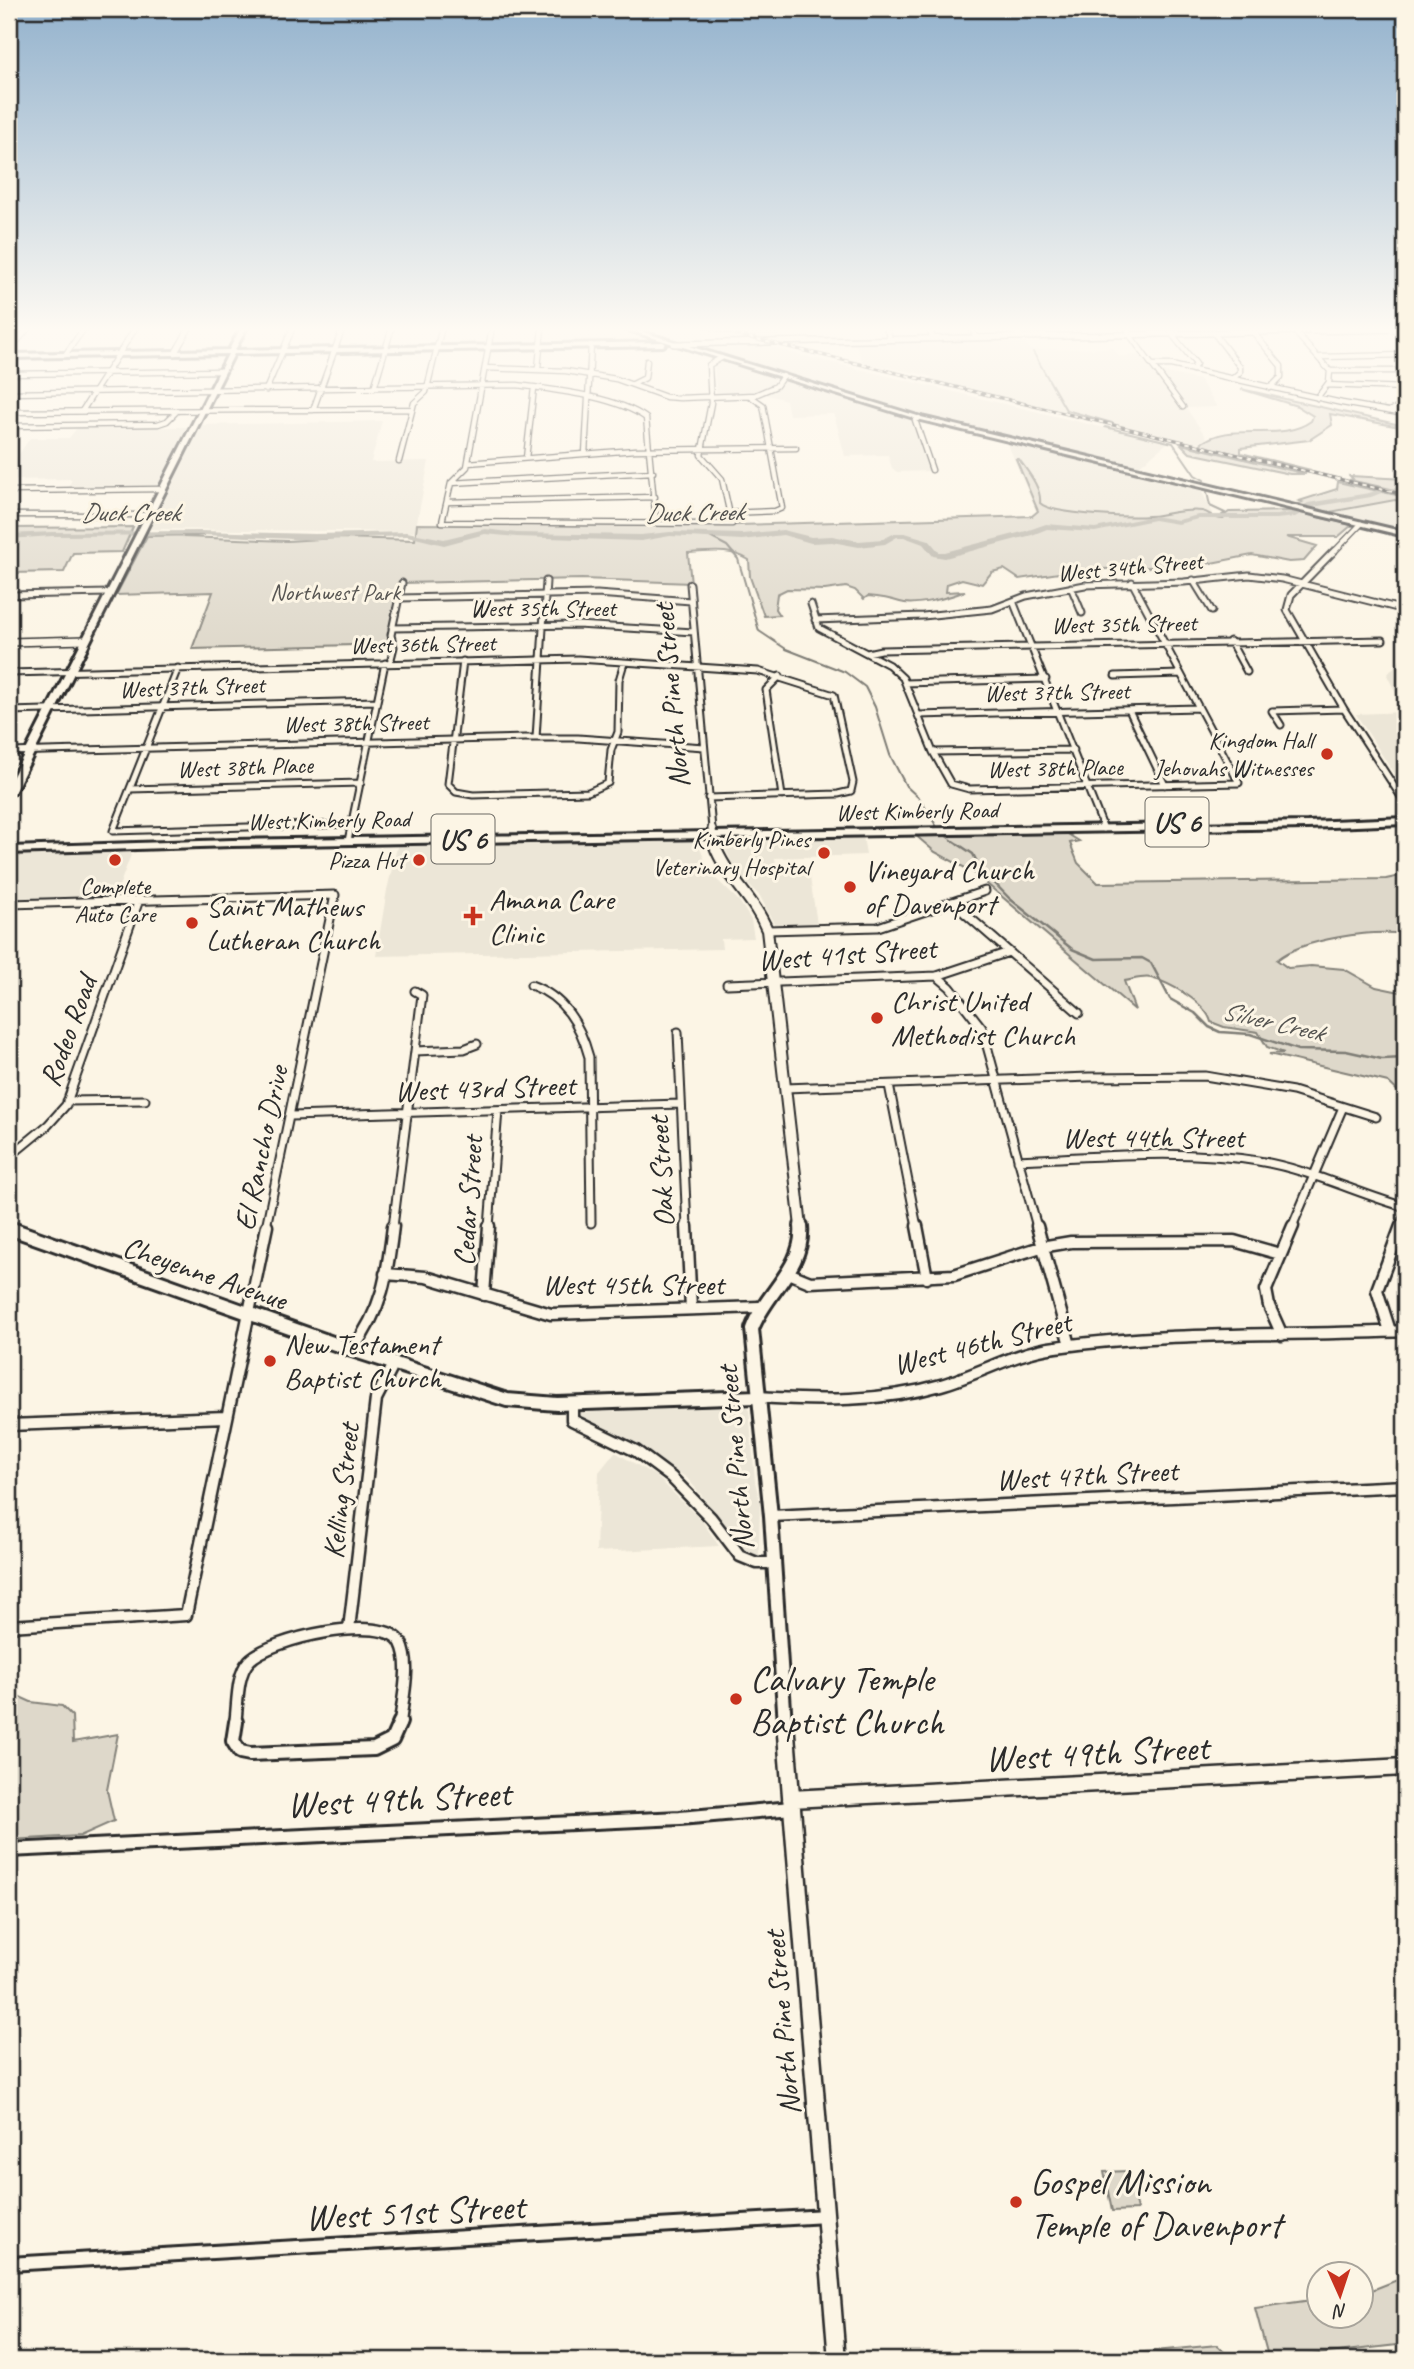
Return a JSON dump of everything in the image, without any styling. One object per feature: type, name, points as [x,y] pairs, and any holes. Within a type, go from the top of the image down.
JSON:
[{"type":"main road","points":[[9,793],[187,438]]},
{"type":"main road","points":[[1000,438],[1405,534]]},
{"type":"main road","name":"West Kimberly Road","points":[[1103,826],[1405,815]]},
{"type":"main road","name":"West Kimberly Road","points":[[9,844],[349,833],[712,832],[1405,821]]},
{"type":"main road","name":"West Kimberly Road","points":[[9,850],[349,833]]},
{"type":"street","points":[[399,461],[405,438]]},
{"type":"street","points":[[473,438],[468,463],[465,471],[452,483],[442,522],[732,524],[722,479],[703,460],[701,449],[703,438]]},
{"type":"street","points":[[526,458],[528,438]]},
{"type":"street","points":[[585,454],[586,438]]},
{"type":"street","points":[[649,438],[656,523]]},
{"type":"street","points":[[729,513],[778,511],[782,508],[768,438]]},
{"type":"street","points":[[921,438],[932,470]]},
{"type":"street","points":[[468,463],[649,450],[796,448]]},
{"type":"street","points":[[452,483],[653,472]]},
{"type":"street","points":[[9,491],[161,489]]},
{"type":"street","points":[[447,502],[655,497]]},
{"type":"street","points":[[9,515],[148,514]]},
{"type":"street","points":[[1361,524],[1301,584],[1289,599],[1287,610],[1344,709],[1405,803]]},
{"type":"street","name":"West 34th Street","points":[[815,620],[923,616],[992,609],[1071,587],[1193,580],[1227,575],[1256,575],[1405,610]]},
{"type":"street","points":[[1193,580],[1212,611]]},
{"type":"street","points":[[536,738],[546,581]]},
{"type":"street","points":[[1132,582],[1198,708]]},
{"type":"street","points":[[349,833],[376,701],[394,647],[392,628],[402,583]]},
{"type":"street","name":"North Pine Street","points":[[690,584],[712,832],[719,860],[760,910],[768,930],[803,1237],[801,1250],[788,1273],[760,1307],[752,1329],[771,1516],[772,1563],[837,2360]]},
{"type":"street","points":[[1071,587],[1082,613]]},
{"type":"street","points":[[9,595],[109,593]]},
{"type":"street","points":[[399,598],[597,594],[691,601]]},
{"type":"street","points":[[1013,601],[1103,826]]},
{"type":"street","points":[[811,604],[819,628],[889,665],[905,683],[933,752],[1074,750]]},
{"type":"street","name":"West 35th Street","points":[[392,628],[542,625],[694,632]]},
{"type":"street","points":[[9,642],[86,640]]},
{"type":"street","name":"West 35th Street","points":[[867,653],[881,650],[1032,645],[1383,640]]},
{"type":"street","points":[[1230,641],[1247,672]]},
{"type":"street","name":"West 36th Street","points":[[9,673],[540,659],[758,671],[834,695],[853,782],[851,791],[838,794],[782,796]]},
{"type":"street","points":[[463,661],[448,784],[456,792],[473,795],[595,791],[601,788],[609,778],[609,757],[618,732],[620,680],[624,663]]},
{"type":"street","points":[[130,789],[178,668]]},
{"type":"street","points":[[1115,676],[1180,674]]},
{"type":"street","points":[[708,798],[782,796],[766,690],[780,676]]},
{"type":"street","points":[[905,683],[1046,679]]},
{"type":"street","name":"West 37th Street","points":[[9,711],[376,701]]},
{"type":"street","name":"West 37th Street","points":[[918,715],[1198,708]]},
{"type":"street","name":"West 38th Place","points":[[933,752],[951,784],[968,789],[1239,783],[1198,708]]},
{"type":"street","points":[[1281,725],[1272,711],[1344,709]]},
{"type":"street","points":[[1129,710],[1165,785]]},
{"type":"street","name":"West 38th Street","points":[[9,752],[536,738],[704,747]]},
{"type":"street","name":"West 38th Place","points":[[130,789],[361,783]]},
{"type":"street","name":"West Kimberly Road","points":[[130,789],[113,831],[349,833]]},
{"type":"street","points":[[768,930],[878,927],[985,891]]},
{"type":"street","name":"El Rancho Drive","points":[[9,1626],[186,1615],[335,895],[139,900]]},
{"type":"street","points":[[9,904],[139,900]]},
{"type":"street","name":"Rodeo Road","points":[[9,1157],[54,1119],[67,1101],[139,900]]},
{"type":"street","points":[[953,902],[1079,1013]]},
{"type":"street","name":"West 41st Street","points":[[727,984],[937,975],[1009,952]]},
{"type":"street","points":[[937,975],[950,987],[982,1028],[1070,1345]]},
{"type":"street","points":[[531,985],[545,989],[565,1004],[577,1023],[589,1057],[591,1223]]},
{"type":"street","points":[[352,1350],[376,1316],[385,1274],[422,995],[415,990]]},
{"type":"street","name":"Oak Street","points":[[678,1032],[691,1309]]},
{"type":"street","points":[[415,1051],[464,1049],[477,1044]]},
{"type":"street","points":[[785,1088],[1205,1076],[1263,1084],[1376,1117]]},
{"type":"street","points":[[890,1084],[927,1278]]},
{"type":"street","points":[[67,1101],[145,1100]]},
{"type":"street","name":"West 43rd Street","points":[[291,1116],[681,1104]]},
{"type":"street","points":[[1282,1335],[1269,1306],[1266,1290],[1343,1107]]},
{"type":"street","name":"Cedar Street","points":[[484,1295],[498,1110]]},
{"type":"street","name":"West 44th Street","points":[[1018,1160],[1198,1156],[1260,1161],[1405,1207]]},
{"type":"street","points":[[1390,1331],[1377,1290],[1405,1215]]},
{"type":"street","name":"Cheyenne Avenue","points":[[9,1228],[352,1350],[507,1400],[572,1404]]},
{"type":"street","points":[[788,1273],[810,1282],[927,1278],[976,1272],[1041,1247],[1071,1242],[1210,1240],[1253,1244],[1280,1254]]},
{"type":"street","name":"West 45th Street","points":[[385,1274],[426,1277],[551,1314],[760,1307]]},
{"type":"street","name":"West 46th Street","points":[[572,1404],[870,1395],[923,1390],[1012,1356],[1094,1341],[1405,1331]]},
{"type":"street","name":"Kelling Street","points":[[349,1629],[376,1399],[394,1364]]},
{"type":"street","points":[[572,1404],[572,1420],[636,1451],[671,1478],[711,1518],[740,1556],[757,1563],[772,1563]]},
{"type":"street","points":[[9,1425],[226,1417]]},
{"type":"street","name":"West 47th Street","points":[[771,1516],[1405,1486]]},
{"type":"street","points":[[349,1629],[395,1635],[402,1642],[406,1654],[400,1727],[396,1737],[381,1748],[368,1750],[250,1754],[240,1752],[233,1741],[243,1669],[251,1658],[303,1636],[349,1629]]},
{"type":"street","name":"West 49th Street","points":[[9,1850],[680,1818],[792,1803],[1405,1767]]},
{"type":"street","name":"West 51st Street","points":[[9,2264],[826,2216]]},
{"type":"shaded area","points":[[30,438],[182,438],[157,487],[68,488],[72,479],[9,480],[9,469]]},
{"type":"shaded area","points":[[193,438],[378,438],[371,462],[429,461],[415,532],[148,529]]},
{"type":"shaded area","points":[[840,438],[919,438],[931,471],[897,472],[892,468],[888,455],[845,456]]},
{"type":"shaded area","points":[[1012,438],[1144,438],[1167,443],[1138,467]]},
{"type":"shaded area","points":[[1174,438],[1207,438],[1197,443]]},
{"type":"shaded area","points":[[1007,442],[1200,488],[1213,514],[1039,518]]},
{"type":"shaded area","points":[[1405,499],[1405,531],[1330,512]]},
{"type":"shaded area","points":[[1405,655],[1405,712],[1387,675]]},
{"type":"shaded area","points":[[1405,712],[1405,791],[1356,714]]},
{"type":"shaded area","points":[[863,836],[866,855],[775,858],[777,871],[809,871],[817,924],[775,926],[760,896],[738,875],[723,844],[728,839]]},
{"type":"shaded area","points":[[697,841],[710,873],[739,901],[751,920],[754,938],[721,939],[722,949],[376,956],[398,843]]},
{"type":"shaded area","points":[[132,852],[115,897],[9,900],[9,853]]},
{"type":"shaded area","points":[[745,1405],[749,1408],[755,1482],[760,1502],[759,1555],[746,1554],[687,1478],[647,1452],[585,1421],[580,1413]]},
{"type":"shaded area","points":[[615,1452],[656,1476],[702,1521],[719,1546],[596,1552],[599,1472]]},
{"type":"green space","points":[[1210,438],[1313,438],[1241,448],[1241,453],[1311,470],[1307,471],[1199,445]]},
{"type":"green space","points":[[1181,444],[1306,474],[1290,474],[1190,453]]},
{"type":"green space","name":"Northwest Park","points":[[1016,459],[1019,459],[1039,491],[1040,503],[1061,510],[1134,516],[1196,511],[1223,519],[1229,512],[1292,511],[1352,525],[1338,537],[1286,537],[1317,546],[1304,561],[1289,562],[1252,555],[1201,565],[1079,570],[1019,579],[1004,569],[992,572],[982,584],[962,579],[947,584],[946,592],[965,591],[933,601],[915,603],[868,596],[864,599],[855,590],[846,587],[825,590],[787,589],[777,594],[775,609],[779,615],[764,616],[750,577],[749,560],[727,552],[688,553],[691,583],[582,579],[402,583],[391,635],[394,644],[192,649],[213,592],[116,595],[147,536],[204,535],[183,537],[287,541],[337,538],[415,540],[417,524],[708,526],[1032,516],[1038,511]]},
{"type":"green space","points":[[1350,476],[1405,479],[1405,492],[1349,480],[1353,479]]},
{"type":"green space","points":[[1338,482],[1405,497],[1405,502],[1395,500],[1330,512],[1295,505],[1302,502],[1299,501],[1337,489]]},
{"type":"green space","points":[[133,527],[122,552],[73,553],[64,572],[9,573],[9,528]]},
{"type":"green space","points":[[1066,833],[1079,841],[1070,843],[1078,863],[1098,883],[1386,879],[1405,875],[1405,934],[1374,933],[1338,937],[1304,946],[1277,960],[1288,968],[1311,966],[1344,969],[1376,987],[1405,993],[1405,1098],[1388,1082],[1269,1054],[1284,1053],[1267,1047],[1258,1032],[1224,1027],[1211,1022],[1195,1001],[1177,989],[1151,978],[1124,981],[1135,1010],[973,872],[935,852],[914,834],[949,836]]},
{"type":"green space","points":[[9,1692],[31,1702],[62,1706],[72,1716],[73,1742],[118,1734],[107,1790],[114,1821],[80,1836],[9,1840]]},
{"type":"green space","points":[[1128,2171],[1137,2210],[1112,2211],[1104,2172]]},
{"type":"green space","points":[[1405,2273],[1405,2344],[1269,2360],[1255,2308],[1306,2301],[1306,2330],[1376,2330],[1376,2288],[1400,2279]]},
{"type":"green space","points":[[1217,2345],[1229,2360],[1061,2360]]},
{"type":"waterway","points":[[1150,438],[1173,443],[1195,475],[1204,480]]},
{"type":"waterway","name":"Silver Creek","points":[[9,537],[52,534],[201,533],[315,537],[407,534],[444,542],[485,531],[517,535],[641,538],[670,534],[742,537],[783,532],[811,540],[832,539],[859,544],[905,535],[926,542],[936,554],[945,555],[1046,526],[1095,530],[1154,518],[1178,522],[1198,517],[1276,517],[1292,515],[1311,505],[1371,495],[1383,490],[1405,491]]},
{"type":"waterway","points":[[1207,492],[1210,506],[1225,513],[1218,518]]},
{"type":"waterway","name":"Silver Creek","points":[[706,535],[727,546],[738,559],[759,631],[786,649],[845,672],[865,687],[875,707],[890,755],[906,786],[920,799],[940,832],[973,854],[980,868],[1009,898],[1072,949],[1096,959],[1142,958],[1151,963],[1170,999],[1220,1032],[1250,1034],[1298,1050],[1346,1051],[1382,1059],[1405,1058]]},
{"type":"railway","points":[[1166,438],[1405,495]]},
{"type":"place","name":"Kingdom Hall Jehovahs Witnesses","points":[[1327,754]]},
{"type":"place","name":"Kimberly Pines Veterinary Hospital","points":[[824,853]]},
{"type":"place","name":"Complete Auto Care","points":[[115,860]]},
{"type":"place","name":"Pizza Hut","points":[[419,860]]},
{"type":"place","name":"Vineyard Church of Davenport","points":[[850,887]]},
{"type":"place","name":"Amana Care Clinic","points":[[473,916]]},
{"type":"place","name":"Saint Mathews Lutheran Church","points":[[192,923]]},
{"type":"place","name":"Christ United Methodist Church","points":[[877,1018]]},
{"type":"place","name":"New Testament Baptist Church","points":[[270,1361]]},
{"type":"place","name":"Calvary Temple Baptist Church","points":[[736,1699]]},
{"type":"place","name":"Gospel Mission Temple of Davenport","points":[[1016,2202]]},
{"type":"water label","name":"Duck Creek","points":[[130,512]]},
{"type":"water label","name":"Duck Creek","points":[[694,512]]}]
